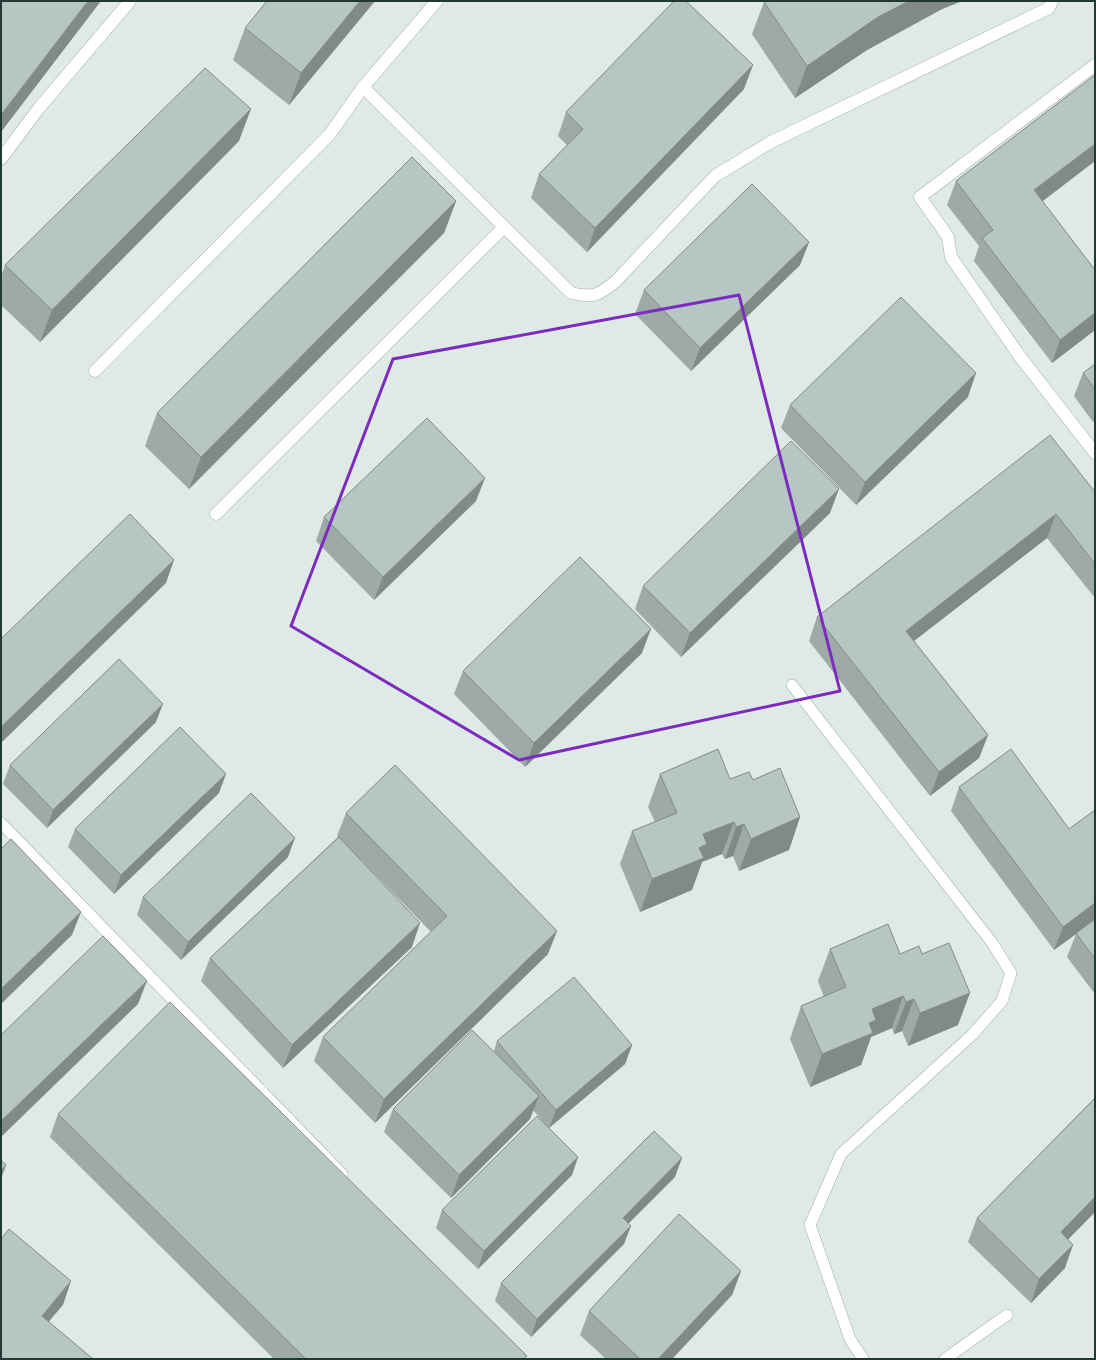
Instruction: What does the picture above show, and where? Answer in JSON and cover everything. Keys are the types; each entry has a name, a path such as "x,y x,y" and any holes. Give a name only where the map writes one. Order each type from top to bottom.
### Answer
{"street":[{"path":"1,159 39,108 130,1"},
{"path":"95,371 330,134 363,87 431,6 437,1"},
{"path":"363,87 571,293 587,297 602,292 616,281 715,176 771,142 1049,8 1052,1"},
{"path":"1095,65 920,197 948,237 951,257 1021,358 1095,453"},
{"path":"216,514 504,227"}],"lane":[{"path":"792,685 993,944 1011,974 1002,1000 972,1035 841,1154 810,1225 850,1339 863,1359"},
{"path":"1,823 351,1182"},
{"path":"945,1359 1007,1316"}],"highlighted area":[{"path":"739,295 840,691 519,760 291,626 393,359"}],"building":[{"path":"1,1 88,1 1,115"},
{"path":"267,1 360,1 301,73 245,28"},
{"path":"674,1 686,1 753,65 595,228 539,174 583,129 566,112"},
{"path":"909,1 878,17 807,66 764,2"},
{"path":"205,68 251,109 52,310 5,265"},
{"path":"1095,75 1095,144 1034,190 1095,270 1095,313 1060,340 982,238 993,230 956,181"},
{"path":"412,157 456,201 201,457 157,413"},
{"path":"752,184 809,242 700,348 644,290"},
{"path":"901,297 976,373 865,482 790,405"},
{"path":"1095,364 1095,389 1083,373"},
{"path":"427,418 485,478 383,577 324,517"},
{"path":"1050,435 1095,492 1095,564 1056,514 906,631 988,735 939,772 817,617"},
{"path":"791,441 839,489 690,633 643,586"},
{"path":"130,514 174,560 1,727 1,639"},
{"path":"580,557 651,629 534,743 463,671"},
{"path":"119,659 163,704 53,810 10,765"},
{"path":"180,727 226,774 121,875 75,829"},
{"path":"718,749 730,779 749,772 753,780 780,768 800,817 751,839 744,824 736,827 734,822 703,834 707,844 699,848 704,858 652,879 632,831 677,813 660,774"},
{"path":"1011,749 1069,829 1095,810 1095,903 1063,927 959,787"},
{"path":"395,765 557,931 384,1099 323,1037 447,916 346,813"},
{"path":"251,793 295,838 188,942 143,897"},
{"path":"339,837 420,923 292,1045 210,958"},
{"path":"11,839 81,912 1,989 1,849"},
{"path":"1095,919 1095,959 1076,933"},
{"path":"888,924 900,954 919,946 922,954 949,943 970,993 920,1013 914,999 906,1002 903,996 872,1009 876,1020 869,1023 873,1033 822,1054 801,1006 846,987 830,949"},
{"path":"103,936 147,981 1,1121 1,1035"},
{"path":"574,977 632,1045 556,1110 497,1041"},
{"path":"170,1002 527,1356 523,1359 306,1359 58,1114"},
{"path":"472,1030 539,1096 459,1175 393,1109"},
{"path":"1095,1098 1095,1197 1061,1232 1073,1245 1039,1279 977,1218"},
{"path":"537,1116 578,1157 484,1251 442,1210"},
{"path":"654,1131 682,1158 623,1218 631,1226 537,1319 501,1283"},
{"path":"1,1160 6,1165 1,1171"},
{"path":"679,1214 741,1271 658,1359 640,1359 589,1311"},
{"path":"9,1229 71,1281 42,1316 93,1359 1,1359 1,1239"}]}
